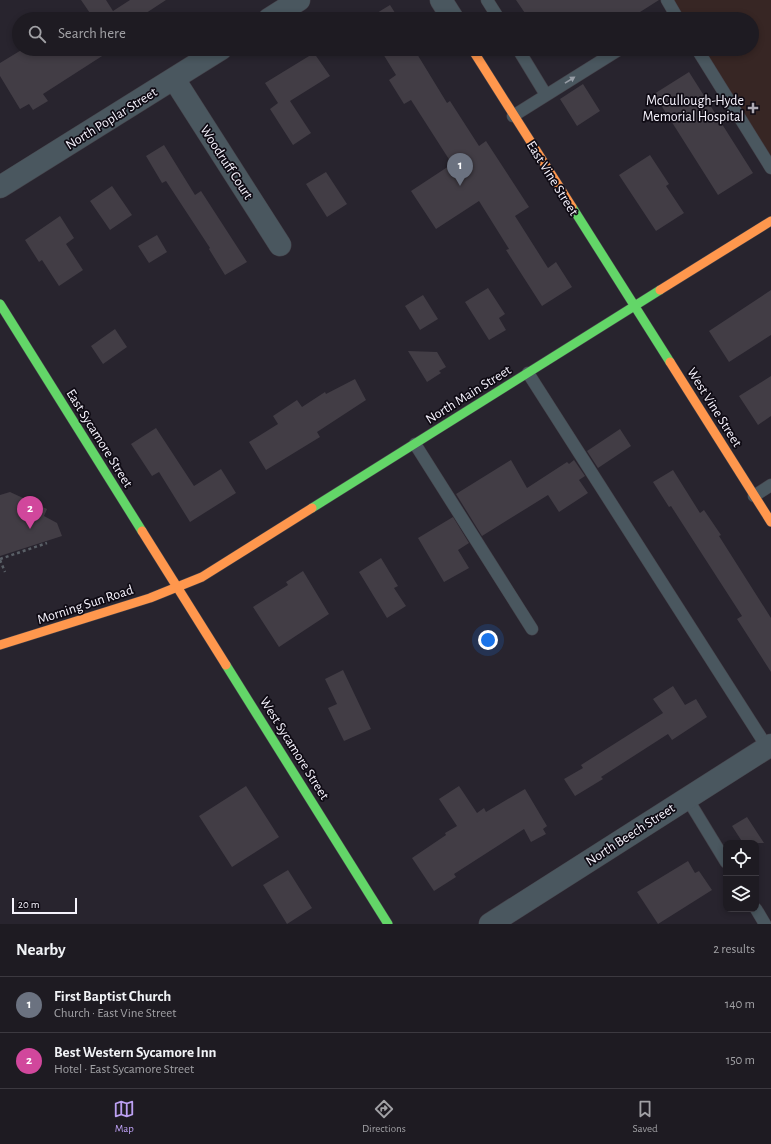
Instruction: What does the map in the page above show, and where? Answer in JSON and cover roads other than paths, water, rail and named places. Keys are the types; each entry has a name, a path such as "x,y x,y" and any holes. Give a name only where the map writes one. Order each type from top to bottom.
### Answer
{"street":[{"path":"280,12 299,0"},
{"path":"442,0 449,12"},
{"name":"North Poplar Street","path":"0,187 210,56"},
{"name":"East Vine Street","path":"476,56 634,306"},
{"name":"Woodruff Court","path":"174,79 280,245"},
{"name":"North Main Street","path":"177,587 202,577 771,221"},
{"name":"East Sycamore Street","path":"0,304 177,587"},
{"name":"West Vine Street","path":"634,306 771,522"},
{"name":"Morning Sun Road","path":"0,645 150,598 177,587"},
{"name":"West Sycamore Street","path":"177,587 388,924"},
{"name":"North Beech Street","path":"490,924 769,746"}],"lane":[{"path":"487,0 495,12"},
{"path":"667,0 672,12"},
{"path":"522,56 546,95"},
{"path":"513,116 609,56"},
{"path":"701,56 771,168"},
{"path":"528,373 769,746"},
{"path":"415,444 532,629"},
{"path":"754,496 771,486"},
{"path":"687,798 723,857"},
{"path":"758,912 765,924"}],"place":[{"name":"McCullough-Hyde Memorial Hospital","path":"753,108"},
{"name":"First Baptist Church","path":"460,186"},
{"name":"Best Western Sycamore Inn","path":"30,529"}]}
